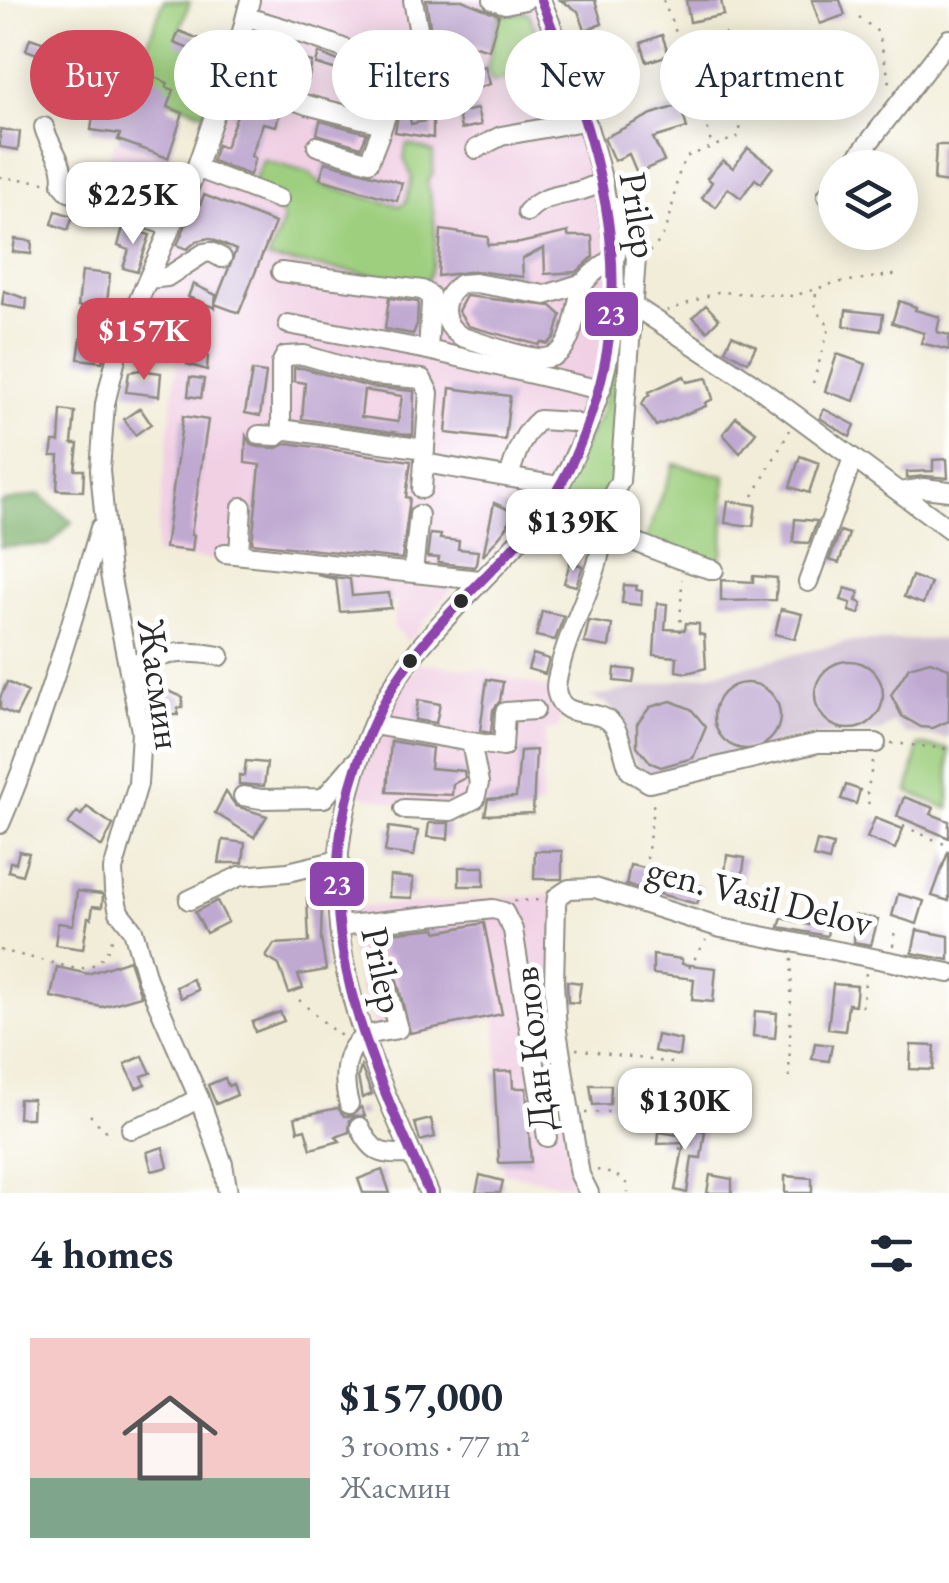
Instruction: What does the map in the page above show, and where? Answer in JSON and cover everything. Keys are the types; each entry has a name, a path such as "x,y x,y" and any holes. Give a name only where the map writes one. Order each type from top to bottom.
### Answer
{"street":[{"path":"413,0 418,30"},
{"path":"493,0 505,4 526,0"},
{"name":"Prilep","path":"541,0 553,30"},
{"path":"248,9 376,62 389,80 390,92 369,162 316,146"},
{"path":"863,150 949,39"},
{"path":"312,106 382,124"},
{"name":"Жасмин","path":"213,120 196,168 120,342 104,404 100,470 110,574 141,731 138,784 113,870 119,912 133,930 147,980 199,1098 223,1164 228,1193"},
{"path":"476,150 501,136 584,120"},
{"name":"Prilep","path":"429,1193 360,1042 339,926 339,860 361,755 406,664 543,511 587,427 601,390 612,351 616,256 603,180 584,120"},
{"path":"44,127 63,168 62,184 80,196 171,227"},
{"path":"196,168 279,200"},
{"path":"527,212 537,200 588,191 603,180"},
{"path":"608,202 620,214 636,257 624,463 603,521 585,599 566,643 557,696 576,713 606,718 614,727 630,771 649,782 818,743 876,743"},
{"path":"147,282 167,277 210,252 222,258"},
{"path":"584,283 573,329 563,351 554,357 539,358 462,337 445,320 446,299 461,284 545,295 584,283 616,256"},
{"path":"281,272 422,290 430,295 431,303 428,350"},
{"path":"634,306 798,416 949,528"},
{"path":"288,324 428,350 601,390"},
{"path":"259,434 276,436 281,430 280,364 285,356 304,355 372,375 422,379 429,393 422,490"},
{"path":"509,476 528,429 538,420 587,427"},
{"path":"281,430 558,486"},
{"path":"808,582 854,458"},
{"path":"900,492 924,488 949,491"},
{"path":"242,506 232,553 480,580"},
{"path":"543,511 603,521 683,562 714,570"},
{"path":"413,572 418,516"},
{"path":"0,824 52,688 103,518"},
{"path":"129,666 169,652 188,650 220,656"},
{"path":"373,724 503,748 505,712 535,710"},
{"path":"404,809 452,811 475,799 478,783 471,742"},
{"path":"243,796 324,798 361,755"},
{"path":"190,900 240,876 288,872 339,860"},
{"name":"gen. Vasil Delov","path":"557,897 569,889 596,888 712,925 949,973"},
{"name":"Дан Колов","path":"557,897 554,983 559,1047 579,1166 589,1193"},
{"path":"339,926 493,909 504,912 513,930 547,1137"},
{"path":"349,1104 343,1084 346,1067 360,1042 398,1029 382,970"},
{"path":"131,1128 164,1117 199,1098"},
{"path":"360,1127 375,1150 412,1154"}],"path":[{"path":"662,0 675,30"},
{"path":"860,17 878,32 888,83 902,99"},
{"path":"706,120 712,146"},
{"path":"636,257 651,251 664,237 672,218 674,186 686,157 740,136 740,120"},
{"path":"0,177 62,184"},
{"path":"651,317 718,292 792,296 835,282 899,274"},
{"path":"813,383 830,326 817,313 817,290"},
{"path":"753,496 798,416"},
{"path":"680,632 683,562"},
{"path":"873,810 866,798 876,743 949,749"},
{"path":"648,860 656,803 649,782"},
{"path":"903,826 949,846"},
{"path":"0,950 88,968 103,960 119,912"},
{"path":"690,968 702,952 712,925"},
{"path":"891,960 895,928"},
{"path":"789,1077 792,944"},
{"path":"862,1007 868,957"},
{"path":"299,1000 360,1042"},
{"path":"559,1047 679,1064"},
{"path":"569,1113 641,1112 659,1118 672,1132 680,1132 680,1154"},
{"path":"90,1115 104,1130 131,1128"},
{"path":"579,1166 616,1175 627,1184 628,1193"}],"shaded area":[{"path":"245,0 535,0 545,30 505,30 505,120 577,120 594,170 611,262 603,352 589,401 568,451 541,495 408,642 393,627 397,601 349,602 342,573 155,554 177,361 115,340 123,312 170,218 97,191 115,141 188,167 204,120 312,120 312,30 235,30"},
{"path":"946,639 949,738 906,734 894,722 881,732 810,736 651,775 642,771 627,750 616,714 606,703 590,697 730,670 846,642"},
{"path":"419,663 482,670 554,690 561,705 559,729 545,731 541,807 402,805 357,794 389,706"},
{"path":"560,894 557,1060 572,1186 503,1173 496,1018 381,1043 359,984 348,939 346,908"}],"green space":[{"path":"164,0 190,2 179,30 174,30 174,102 154,95 152,30"},
{"path":"528,12 536,30 505,30 505,79 493,82 487,68 499,15"},
{"path":"407,144 433,152 433,173 427,182 435,246 426,283 268,259 283,222 281,214 247,197 263,160 310,173 322,185 400,206 406,202 412,177 404,158"},
{"path":"616,221 636,257 610,504 550,512 601,413 616,352"},
{"path":"674,464 725,476 723,552 714,570 644,544"},
{"path":"39,494 72,522 49,545 0,547 0,503"},
{"path":"919,745 949,749 949,809 908,792"}],"building":[{"path":"426,0 462,0 499,15 489,50 485,49 485,30 431,30"},
{"path":"560,0 595,0 602,24 585,30 578,11"},
{"path":"686,0 721,0 724,15 690,22"},
{"path":"812,0 840,0 845,15 820,24"},
{"path":"660,36 660,58 647,62 641,43"},
{"path":"319,53 332,58 332,69 316,64"},
{"path":"154,77 174,90 168,107 174,109 174,120 181,120 168,158 118,140 120,134 91,130 92,120 154,120"},
{"path":"660,111 660,120 685,120 687,128 653,138 664,161 637,173 629,154 614,161 604,138"},
{"path":"235,120 278,120 276,126 263,123 251,156 255,158 250,175 212,161 217,145 225,148"},
{"path":"397,120 410,120 411,124 433,120 433,138 395,132"},
{"path":"459,120 480,120 481,125 461,129"},
{"path":"320,121 367,133 361,147 317,134"},
{"path":"0,129 20,132 18,150 0,147"},
{"path":"936,145 949,145 949,183 934,181"},
{"path":"748,148 773,167 761,183 755,179 741,198 728,188 716,207 702,198 712,182 707,178 723,160 733,168"},
{"path":"325,162 402,183 397,201 320,179"},
{"path":"204,195 275,223 239,313 188,297 193,284 216,295 215,303 236,250 209,238 187,249 177,245"},
{"path":"56,211 73,216 68,230 52,224"},
{"path":"123,227 150,235 137,272 123,268 129,250 118,246"},
{"path":"441,230 488,237 488,245 520,243 568,232 568,236 592,236 593,257 577,272 545,274 544,248 522,259 523,277 475,271 438,276"},
{"path":"15,239 32,241 31,254 13,252"},
{"path":"82,271 110,274 105,323 114,324 102,362 78,359 81,338 92,340 97,308 78,306"},
{"path":"4,291 27,299 26,309 2,305"},
{"path":"466,296 551,306 561,315 555,337 548,344 539,345 468,326 458,311"},
{"path":"389,298 418,302 413,334 385,329"},
{"path":"899,301 940,317 937,332 949,335 949,350 921,343 924,333 892,323"},
{"path":"706,305 719,319 707,331 693,317"},
{"path":"164,308 185,313 175,353 170,358 154,353"},
{"path":"846,310 883,314 881,331 844,326"},
{"path":"732,335 756,346 748,362 725,350"},
{"path":"188,353 208,356 207,370 187,364"},
{"path":"837,354 866,364 854,401 825,391"},
{"path":"294,368 303,368 369,387 414,391 413,435 302,419 305,383 294,381","holes":["364,390 402,396 398,422 361,417"]},
{"path":"252,371 266,373 260,416 245,413"},
{"path":"129,372 161,373 159,396 126,392"},
{"path":"684,376 687,382 707,378 713,399 706,406 656,426 642,404 649,392"},
{"path":"190,377 204,379 201,398 188,396"},
{"path":"450,388 510,396 505,440 446,433"},
{"path":"140,408 151,424 135,435 124,419"},
{"path":"824,409 855,425 850,437 820,418"},
{"path":"61,410 75,412 72,444 78,444 75,470 84,470 83,491 57,490 59,456 51,456 53,442 59,442"},
{"path":"183,416 208,420 192,551 165,548"},
{"path":"736,417 756,432 740,453 723,434"},
{"path":"246,436 251,445 258,447 277,448 288,443 411,461 402,559 252,543 260,465 245,463"},
{"path":"800,456 819,463 809,493 790,487"},
{"path":"947,459 948,478 907,478 907,472 933,471 933,460"},
{"path":"728,501 756,505 753,526 725,523"},
{"path":"494,503 512,511 507,527 483,556"},
{"path":"795,519 817,521 809,543 793,542"},
{"path":"840,531 849,534 839,563 829,560"},
{"path":"430,534 459,541 458,549 478,551 474,567 438,563 439,558 427,557"},
{"path":"570,562 583,566 576,586 564,583"},
{"path":"317,575 350,579 352,596 389,593 391,608 340,612 336,579"},
{"path":"753,576 777,578 776,600 721,601 721,580 753,582"},
{"path":"912,576 931,583 923,604 904,597"},
{"path":"624,585 637,586 636,590 642,591 641,605 622,603"},
{"path":"845,588 859,592 859,614 849,611 851,603 841,600"},
{"path":"657,603 667,604 665,629 685,630 686,623 699,624 699,634 704,635 706,668 687,673 676,671 677,657 654,655"},
{"path":"781,609 802,614 795,639 775,634"},
{"path":"542,611 564,616 555,640 536,636"},
{"path":"589,621 612,625 609,647 584,643"},
{"path":"533,654 549,659 545,674 528,669"},
{"path":"849,661 873,671 883,695 873,719 849,729 825,719 815,695 825,671"},
{"path":"930,661 949,668 949,721 933,728 921,727 902,716 891,695 909,667"},
{"path":"615,668 635,670 633,683 614,681"},
{"path":"487,679 503,682 500,701 493,710 491,733 480,731"},
{"path":"7,682 28,692 16,716 0,709"},
{"path":"747,683 760,685 770,693 778,703 778,729 770,739 760,747 747,749 734,747 724,739 716,729 714,716 716,703 724,693 734,685"},
{"path":"168,691 183,697 178,715 159,715 156,709"},
{"path":"418,700 440,704 436,723 415,720"},
{"path":"671,701 691,709 706,727 693,758 661,767 651,763 637,746 637,724 650,707"},
{"path":"391,741 432,748 430,768 464,771 465,778 453,784 452,795 387,792"},
{"path":"536,750 533,813 485,815 488,799 516,797 520,751"},
{"path":"246,761 267,763 264,786 239,784"},
{"path":"846,785 860,790 856,804 841,799"},
{"path":"226,792 236,806 267,816 254,837 215,813"},
{"path":"904,797 934,808 931,814 949,821 949,838 897,816"},
{"path":"87,807 113,825 102,847 68,824"},
{"path":"875,818 903,829 895,849 867,838"},
{"path":"429,823 449,823 448,839 427,837"},
{"path":"389,827 418,831 414,856 385,852"},
{"path":"223,840 245,843 243,863 219,863"},
{"path":"817,841 833,845 829,861 813,857"},
{"path":"19,851 29,853 22,875 8,871 10,862 16,863"},
{"path":"535,851 562,851 562,879 534,879"},
{"path":"949,852 949,901 932,896"},
{"path":"727,855 745,858 741,885 724,882"},
{"path":"630,865 645,868 644,874 688,888 690,882 703,887 697,904 626,885"},
{"path":"459,867 484,867 484,886 459,886"},
{"path":"390,876 413,878 412,898 389,897"},
{"path":"77,891 102,894 102,907 93,906 91,918 88,917 83,949 55,945 58,923 73,925"},
{"path":"898,894 924,901 917,924 892,916"},
{"path":"307,899 322,899 321,939 326,970 298,975 303,988 289,993 279,965 266,957 274,944 309,942"},
{"path":"217,901 228,922 206,933 195,912"},
{"path":"855,915 878,919 871,945 854,942"},
{"path":"811,916 830,919 827,936 779,927 782,918 809,925"},
{"path":"484,923 502,1014 410,1033 390,955 382,957 379,934 436,928 437,932"},
{"path":"917,930 949,936 949,960 912,953"},
{"path":"653,955 716,968 713,1002 692,1000 694,979 653,974"},
{"path":"129,960 141,996 102,1007 51,997 57,967 88,974"},
{"path":"192,979 198,990 181,998 176,987"},
{"path":"567,981 581,983 578,1003 568,1002"},
{"path":"833,984 857,986 855,1005 848,1004 845,1031 828,1029"},
{"path":"755,1011 777,1013 775,1038 753,1036"},
{"path":"280,1012 284,1021 255,1032 252,1022"},
{"path":"657,1035 681,1040 679,1056 654,1051"},
{"path":"815,1043 832,1045 829,1061 812,1059"},
{"path":"911,1045 935,1046 933,1070 910,1069"},
{"path":"143,1056 151,1073 142,1076 145,1084 136,1088 125,1064"},
{"path":"361,1067 372,1094 362,1098 358,1077"},
{"path":"512,1071 513,1088 526,1088 531,1162 499,1163 494,1072"},
{"path":"642,1075 674,1080 673,1105 640,1100"},
{"path":"225,1078 228,1086 233,1084 237,1095 216,1104 208,1085"},
{"path":"590,1085 611,1085 610,1104 593,1105"},
{"path":"19,1099 33,1099 32,1118 18,1118"},
{"path":"361,1107 365,1116 350,1120 349,1132 336,1137 340,1141 311,1149 305,1129 298,1131 295,1117 338,1108 344,1116 351,1116"},
{"path":"431,1119 435,1137 420,1141 415,1123"},
{"path":"686,1127 705,1131 701,1158 692,1157 687,1193 675,1190 684,1143 658,1144 659,1132 685,1136"},
{"path":"163,1147 168,1167 152,1171 147,1152"},
{"path":"382,1170 390,1193 363,1193 358,1179"},
{"path":"480,1175 503,1181 500,1193 476,1193"},
{"path":"710,1175 732,1179 732,1193 707,1193"},
{"path":"785,1176 812,1178 812,1193 785,1193"}],"transit line":[{"name":"23","path":"429,1193 366,1043 355,1004 339,925 339,850 362,751 392,689 431,634 517,543 551,500 581,442 605,362 612,309 606,205 579,103 541,0"}]}
